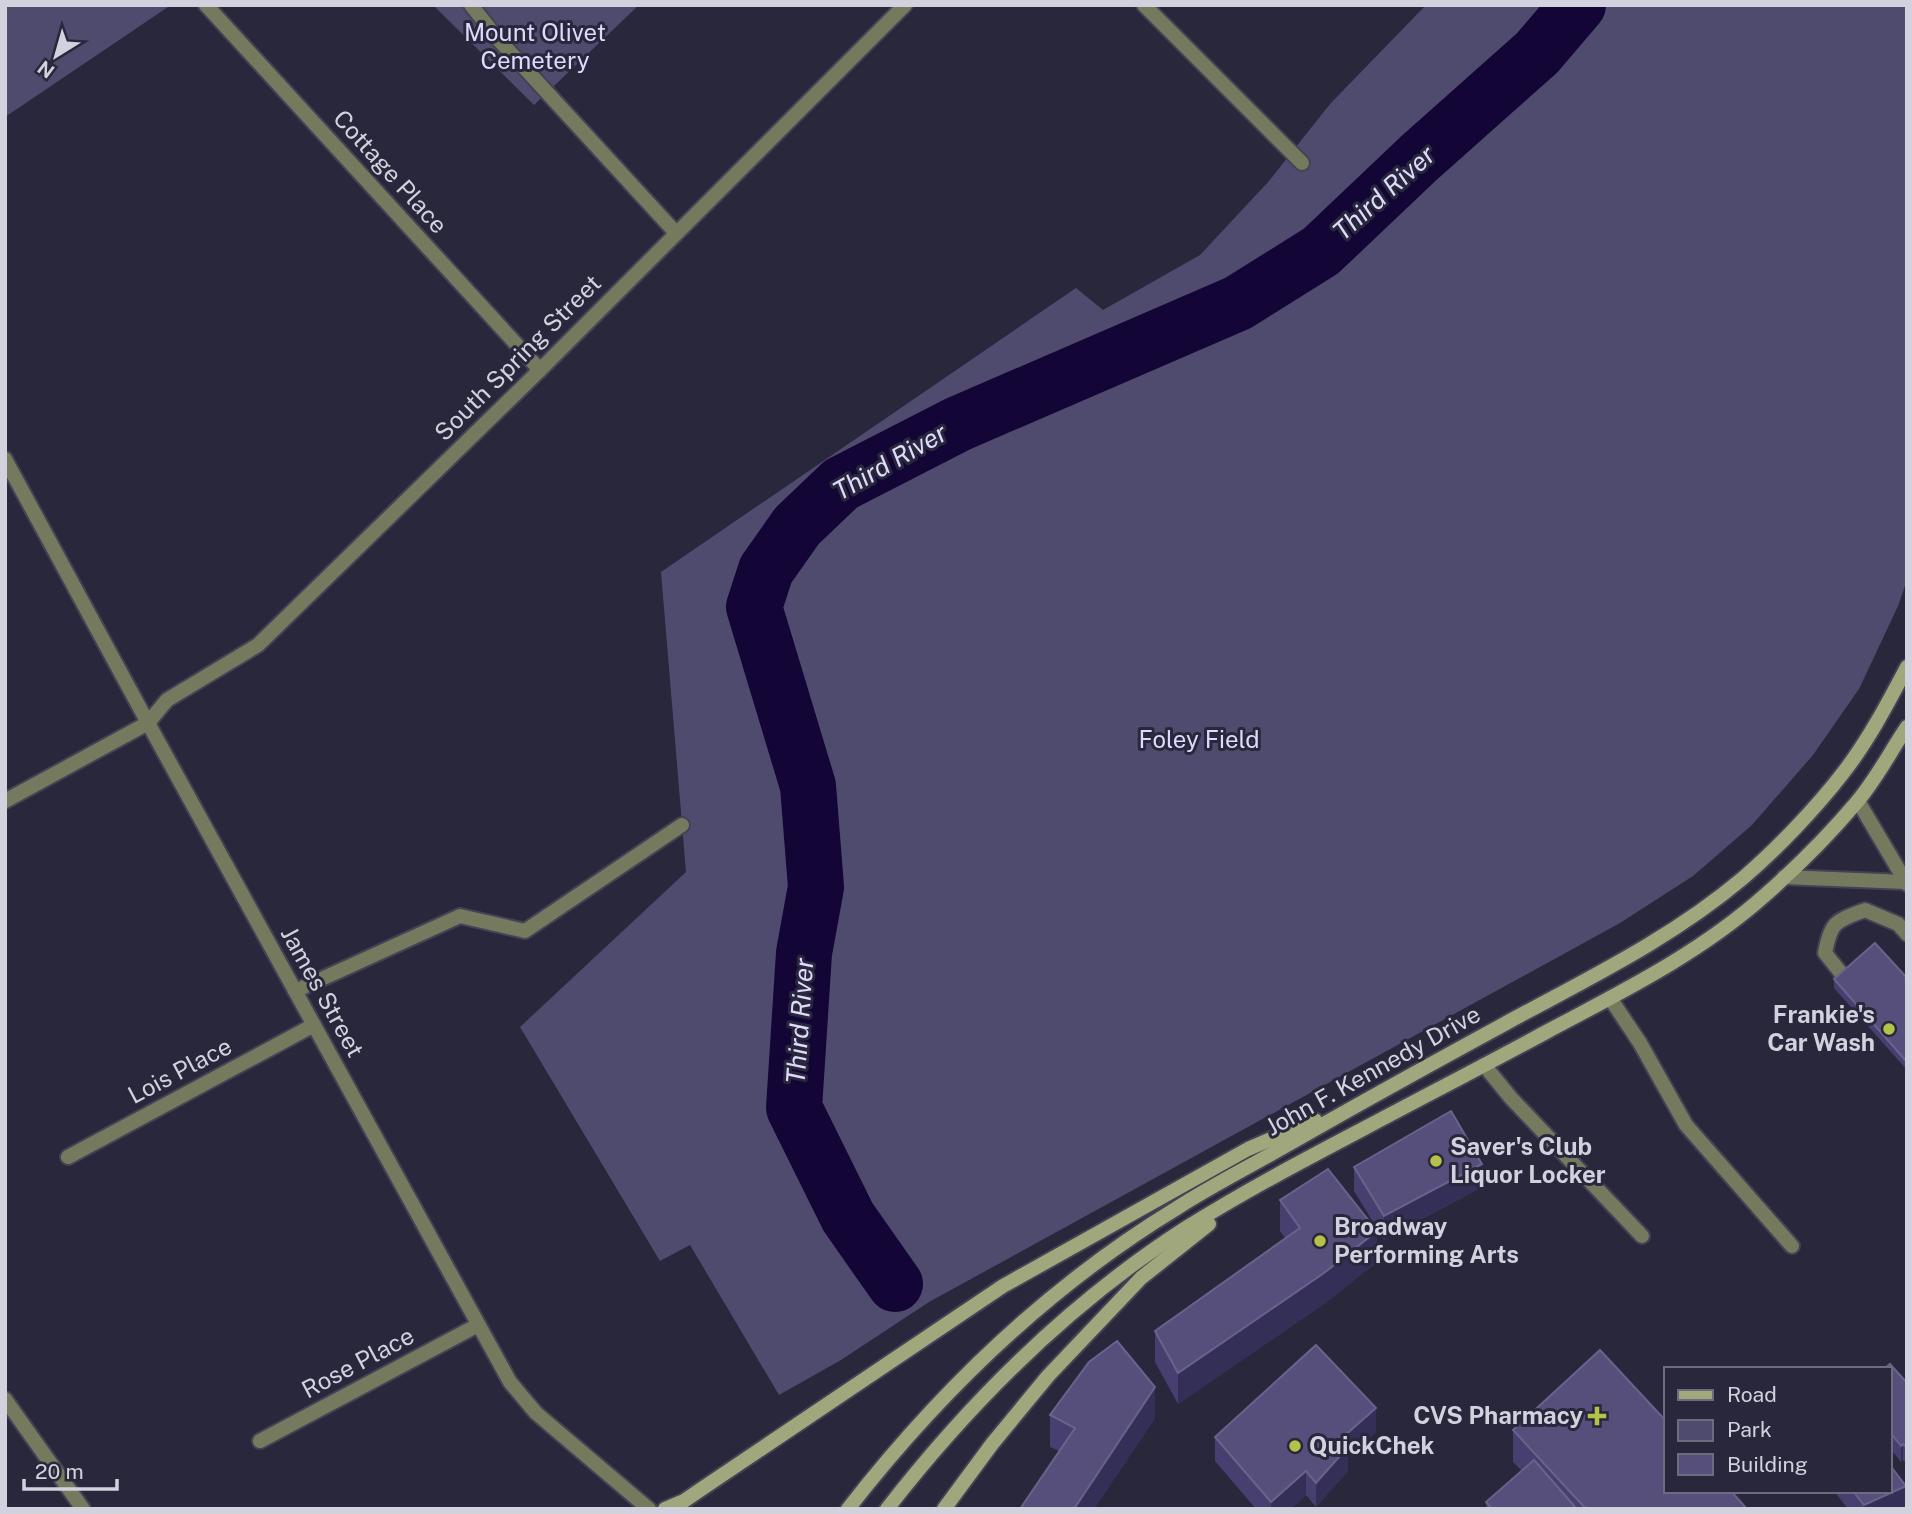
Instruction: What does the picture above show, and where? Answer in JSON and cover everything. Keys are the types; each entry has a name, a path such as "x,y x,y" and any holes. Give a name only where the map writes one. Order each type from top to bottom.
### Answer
{"main road":[{"name":"John F. Kennedy Drive","path":"848,1509 888,1457 954,1387 1023,1320 1084,1272 1176,1208 1384,1090 1631,956 1699,913 1745,876 1800,822 1844,773 1883,713 1907,667"},
{"name":"John F. Kennedy Drive","path":"887,1509 974,1406 1042,1340 1108,1283 1187,1228 1291,1167 1645,980 1715,936 1764,897 1858,801 1907,727"},
{"path":"665,1509 684,1501 1003,1286 1248,1149 1384,1090"},
{"path":"944,1509 992,1444 1048,1376 1141,1278 1208,1224 1291,1167"}],"street":[{"name":"Cottage Place","path":"206,5 540,370"},
{"path":"471,5 498,39 676,233"},
{"name":"South Spring Street","path":"148,723 167,699 258,645 540,370 905,5"},
{"path":"1144,5 1303,163"},
{"name":"James Street","path":"5,458 510,1382 536,1413 649,1509"},
{"path":"5,801 148,723"},
{"path":"1858,801 1906,883"},
{"path":"295,991 460,916 525,931 682,825"},
{"path":"1784,877 1906,883"},
{"path":"1845,978 1825,953 1828,933 1839,919 1865,910 1898,924 1907,934"},
{"path":"1610,998 1640,1043 1686,1125 1792,1246"},
{"name":"Lois Place","path":"68,1157 314,1025"},
{"path":"1484,1065 1511,1098 1643,1236"},
{"name":"Rose Place","path":"260,1441 478,1325"},
{"path":"5,1399 83,1509"}],"green space":[{"path":"5,5 171,5 5,117"},
{"name":"Mount Olivet Cemetery","path":"433,5 639,5 534,105"},
{"name":"Foley Field","path":"1426,5 1907,5 1907,580 1898,606 1859,689 1813,755 1752,825 1693,876 1620,923 929,1302 841,1360 779,1395 690,1245 660,1261 520,1027 686,872 661,572 1076,288 1103,310 1200,255 1269,181 1330,104"}],"building":[{"name":"Frankie's Car Wash","path":"1875,943 1907,978 1907,1062 1834,979"},
{"path":"1451,1111 1482,1164 1384,1216 1354,1167"},
{"path":"1328,1169 1377,1231 1324,1273 1178,1373 1155,1331 1300,1228 1280,1200"},
{"path":"1117,1341 1155,1387 1074,1509 1020,1509 1075,1428 1050,1415 1089,1362"},
{"name":"QuickChek","path":"1316,1345 1376,1408 1342,1438 1348,1447 1316,1483 1306,1471 1271,1502 1215,1437"},
{"name":"CVS Pharmacy","path":"1600,1350 1664,1419 1664,1493 1733,1493 1747,1509 1586,1509 1513,1430"},
{"path":"1890,1364 1907,1383 1907,1448 1903,1444 1901,1446 1891,1434 1891,1367 1886,1367"},
{"path":"1534,1460 1577,1509 1492,1509 1486,1502"},
{"path":"1891,1467 1906,1486 1891,1493"},
{"path":"1855,1493 1891,1493 1864,1505"}],"waterway":[{"name":"Third River","path":"895,1284 848,1217 794,1108 804,953 816,887 808,786 754,607 766,570 797,526 841,484 958,424 1238,303 1321,251 1419,158 1537,53 1578,5"}],"place":[{"name":"Frankie's Car Wash","path":"1889,1029"},
{"name":"Saver's Club Liquor Locker","path":"1436,1161"},
{"name":"Broadway Performing Arts","path":"1320,1241"},
{"name":"CVS Pharmacy","path":"1597,1416"},
{"name":"QuickChek","path":"1295,1446"}]}
